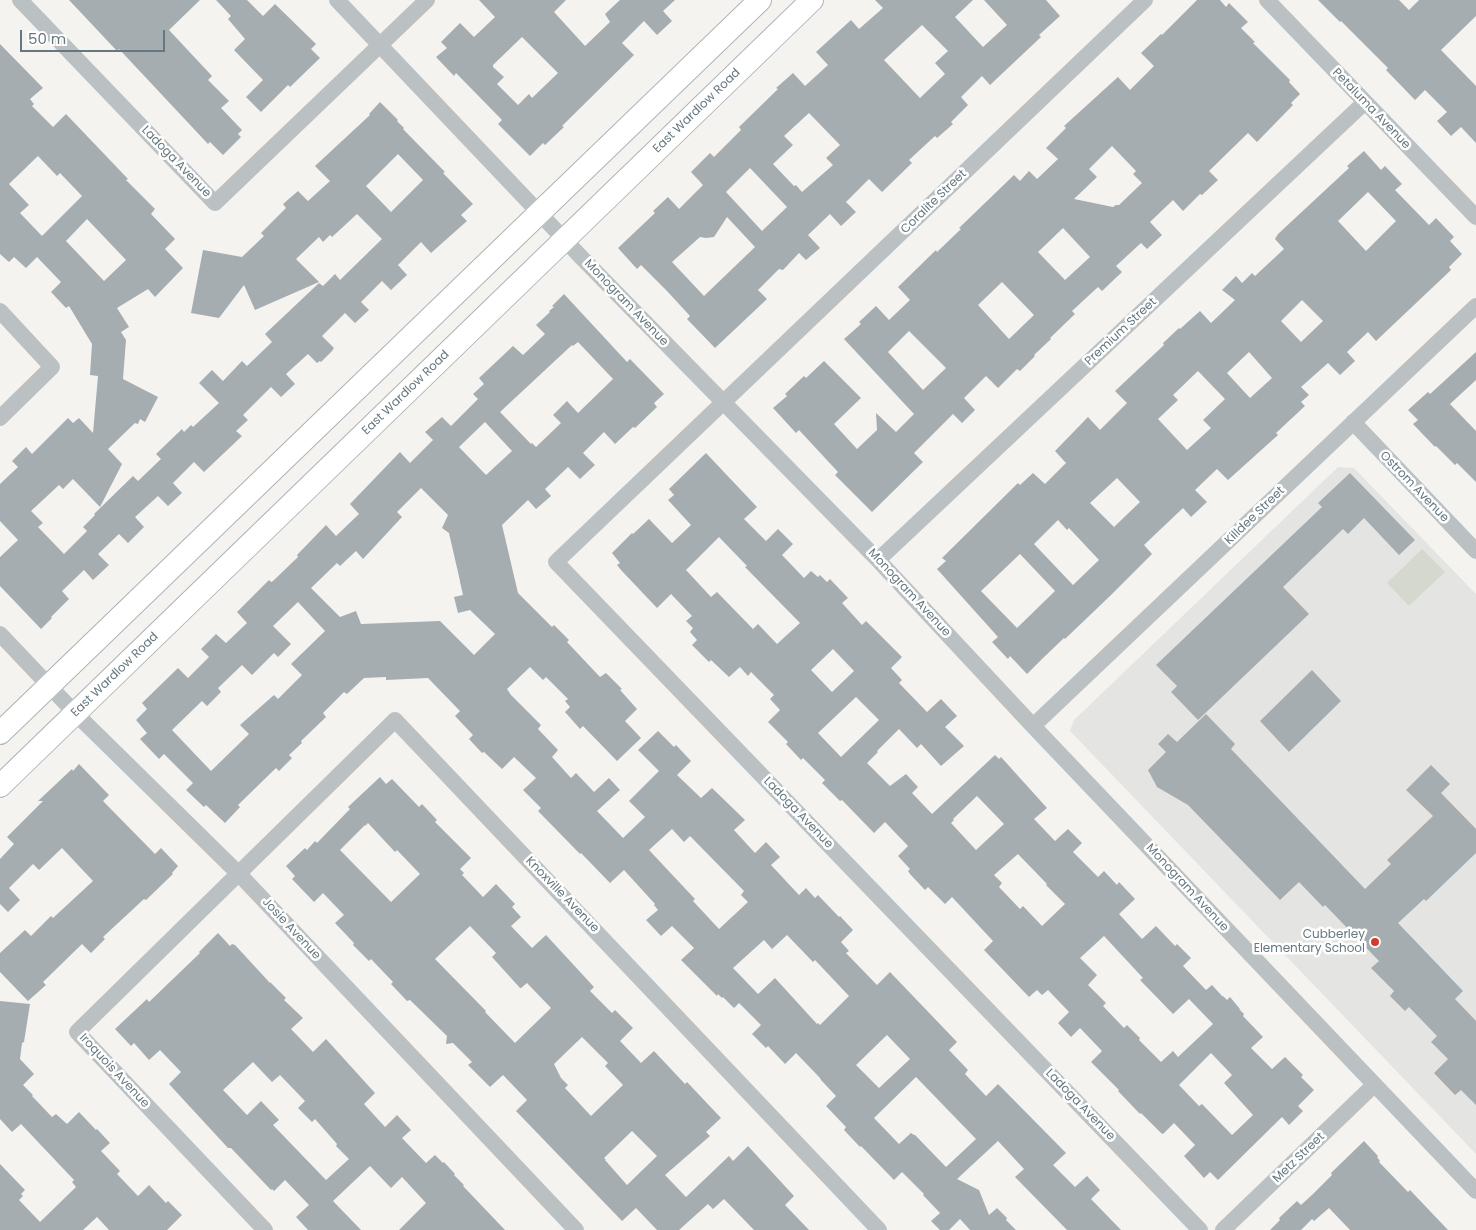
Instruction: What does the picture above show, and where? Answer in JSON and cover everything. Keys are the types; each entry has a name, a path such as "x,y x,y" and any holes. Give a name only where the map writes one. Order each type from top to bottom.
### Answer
{"main road":[{"path":"0,733 760,0"},
{"name":"East Wardlow Road","path":"0,786 812,0"}],"street":[{"name":"Ladoga Avenue","path":"20,0 215,202 381,45"},
{"name":"Monogram Avenue","path":"337,0 564,240 878,560 1374,1086 1476,1191"},
{"path":"381,45 427,0"},
{"name":"Coralite Street","path":"723,403 1145,0"},
{"name":"Petaluma Avenue","path":"1267,0 1476,218"},
{"name":"Premium Street","path":"878,560 1364,103"},
{"name":"Killdee Street","path":"1034,726 1476,306"},
{"path":"0,311 52,367 0,418"},
{"name":"Ladoga Avenue","path":"723,403 556,562 1200,1230"},
{"name":"Ostrom Avenue","path":"1353,422 1476,551"},
{"name":"Josie Avenue","path":"0,634 75,713 239,874 576,1230"},
{"name":"Knoxville Avenue","path":"239,874 395,720 879,1230"},
{"name":"Iroquois Avenue","path":"239,874 77,1032 265,1230"},
{"name":"Metz Street","path":"1224,1230 1374,1086"}],"shaded area":[{"name":"Cubberley Elementary School","path":"1338,467 1354,468 1476,594 1476,1154 1070,731 1074,720"},
{"path":"1422,549 1445,572 1409,606 1387,583"}],"building":[{"path":"69,0 200,0 169,30 212,76 208,80 229,101 221,108 242,130 238,134 241,137 223,155 210,142 208,144 119,49 117,51"},
{"path":"216,0 247,0 263,16 275,4 316,44 311,49 320,58 290,87 288,85 261,112 246,97 263,80 234,50 245,39 228,19 231,16"},
{"path":"479,0 566,0 554,12 585,46 610,22 605,14 620,0 675,0 663,11 672,21 657,35 644,21 622,43 634,55 562,126 564,127 530,156 498,124 502,120 456,73 454,76 436,57 447,48 441,42 460,23 474,37 495,17","holes":["522,37 558,73 532,98 529,94 518,105 497,84 504,77 493,65"]},
{"path":"875,0 973,0 955,17 983,47 1007,25 984,0 1046,0 1060,16 1039,35 1041,37 990,85 982,76 961,97 968,105 951,122 953,124 937,138 935,136 909,160 912,163 882,192 869,179 846,202 856,212 841,226 830,214 808,235 820,248 806,260 799,253 783,270 779,269 758,290 767,299 715,348 687,319 690,316 667,291 641,265 637,269 618,248 655,213 653,211 668,197 679,209 703,185 691,172 710,153 714,157 741,130 739,127 793,73 805,86 828,65 816,52 851,20 859,29 883,8","holes":["922,25 948,51 935,63 945,74 920,98 884,60","809,113 840,145 826,158 833,165 802,192 773,164 793,145 784,136","750,168 787,207 762,231 726,192","727,217 755,247 704,296 672,262 700,237 714,237"]},
{"path":"1197,0 1220,0 1226,7 1229,3 1248,22 1241,28 1255,42 1253,43 1290,80 1289,82 1300,94 1291,103 1293,105 1257,142 1248,133 1209,171 1218,180 1202,195 1200,194 1183,211 1173,200 1150,222 1162,235 1147,249 1141,243 1116,266 1122,272 1102,291 1098,287 1072,311 1075,314 1020,371 1017,369 998,388 986,376 964,398 975,410 962,423 953,414 914,453 923,462 872,512 835,475 838,472 799,430 796,433 773,408 787,396 785,394 804,376 806,378 824,361 861,398 834,424 857,449 877,430 876,413 896,432 914,414 844,339 861,324 859,322 876,306 889,320 910,300 898,287 961,229 959,228 1014,175 1020,181 1029,171 1037,179 1058,159 1046,148 1066,128 1064,126 1118,77 1130,90 1154,66 1141,53","holes":["1112,146 1136,171 1133,174 1142,183 1119,205 1113,207 1074,199 1097,177 1089,169","1063,228 1090,257 1065,280 1038,252","1002,282 1034,315 1009,339 978,305","909,331 946,368 923,390 888,352"]},
{"path":"1318,0 1399,0 1409,10 1419,0 1476,0 1476,16 1441,50 1476,86 1476,143 1461,127 1451,136 1437,121 1447,112 1425,90 1415,100 1386,70 1388,68"},
{"path":"0,44 43,88 30,99 34,104 32,106 53,127 66,114 155,209 151,214 175,239 165,249 183,268 155,297 148,289 117,308 129,327 121,332 126,340 123,379 158,397 145,422 140,419 138,424 135,423 108,449 122,464 100,507 73,479 63,489 59,485 31,511 43,523 38,527 64,554 87,531 83,527 94,514 133,476 138,481 161,459 156,454 182,429 184,432 191,425 193,427 219,403 199,383 212,370 223,381 242,361 247,366 272,342 265,334 319,283 323,286 335,274 340,280 382,239 357,214 332,237 330,235 323,242 319,237 296,259 319,282 255,310 244,285 219,318 191,313 203,250 242,257 264,236 261,233 286,208 283,204 298,191 308,201 330,181 315,166 370,115 380,102 473,204 461,215 467,221 431,253 421,242 398,265 407,275 391,290 382,281 361,302 369,310 355,323 345,313 322,336 334,348 332,351 321,362 317,363 308,354 286,374 295,384 281,397 271,387 243,415 248,420 236,431 242,436 204,472 194,462 173,483 182,493 168,506 158,496 135,517 144,527 128,543 119,534 98,554 109,565 93,580 84,570 62,591 69,599 41,629 0,586 0,557 18,540 0,521 0,484 18,467 12,461 26,447 32,454 68,418 73,423 79,418 93,433 98,376 90,375 92,344 69,306 66,308 51,292 61,282 37,257 26,268 14,257 9,262 0,254","holes":["398,154 423,180 391,212 366,186","38,156 57,176 60,173 82,196 42,236 20,213 29,205 9,184","87,219 126,260 104,281 66,241"]},
{"path":"1364,151 1381,170 1385,166 1402,184 1395,190 1429,225 1436,218 1454,237 1450,241 1462,254 1449,267 1451,270 1376,341 1368,332 1347,352 1355,361 1340,375 1328,363 1301,387 1309,395 1301,402 1305,406 1276,433 1278,435 1228,480 1217,469 1195,490 1207,502 1191,517 1183,508 1144,545 1152,554 1027,674 1010,656 1008,659 992,642 998,637 937,569 946,561 942,558 1018,483 1020,485 1033,473 1045,484 1066,463 1055,451 1088,417 1100,430 1127,403 1115,391 1164,345 1163,343 1179,328 1200,311 1211,323 1235,300 1222,290 1236,276 1242,283 1252,273 1255,276 1284,249 1275,239 1278,234 1349,168 1347,166","holes":["1368,192 1396,221 1366,251 1338,221","1302,300 1323,321 1301,342 1281,321","1249,352 1272,378 1250,398 1227,373","1198,371 1225,399 1203,420 1211,428 1187,450 1158,419 1178,400 1173,395","1117,478 1140,502 1114,527 1090,503","1058,520 1067,530 1069,528 1099,560 1073,585 1034,544","1020,554 1055,591 1017,628 981,591"]},
{"path":"564,294 627,362 630,359 664,394 654,403 657,407 615,444 604,432 583,453 595,465 580,479 568,467 545,489 551,496 536,509 528,500 502,525 518,593 552,627 554,625 569,640 567,642 600,677 606,673 622,689 620,690 637,709 625,721 641,738 617,761 583,726 580,729 565,712 570,707 565,701 568,699 546,677 543,680 530,667 507,689 541,725 538,729 558,750 552,757 571,778 576,773 594,792 609,778 620,790 597,811 623,838 645,817 629,801 659,771 638,750 658,731 674,747 676,745 691,761 677,775 701,798 712,788 745,820 734,830 755,853 766,842 780,857 771,865 799,895 806,888 815,898 818,895 840,916 853,930 841,942 849,951 846,953 877,985 890,972 957,1042 949,1050 968,1070 965,1074 986,1096 998,1084 1066,1153 1053,1165 1075,1187 1087,1176 1100,1190 1091,1199 1121,1230 1067,1230 1015,1177 1024,1169 998,1141 957,1179 979,1190 989,1215 997,1208 1016,1230 970,1230 960,1219 949,1230 940,1230 931,1221 940,1213 924,1194 902,1172 894,1180 844,1130 846,1127 826,1106 836,1096 820,1078 796,1053 785,1064 768,1046 766,1048 752,1034 761,1025 739,1003 734,1008 723,997 718,994 717,996 681,960 694,948 672,926 661,936 646,920 658,910 655,904 624,870 610,883 580,854 538,811 541,808 523,790 536,778 514,757 502,769 484,752 482,753 469,739 473,735 455,716 460,711 428,678 386,680 386,677 364,678 347,694 344,692 323,713 326,717 289,755 292,758 279,771 276,768 238,805 240,807 225,823 186,790 193,783 164,754 159,759 140,739 147,733 136,720 147,709 142,703 178,668 188,678 209,657 201,649 216,634 226,643 247,623 237,612 269,580 273,581 298,557 297,555 326,525 336,536 359,514 350,504 400,452 410,463 433,440 425,432 442,417 451,426 478,399 473,394 484,384 479,378 513,346 523,355 545,334 536,325 550,312 554,307 552,306","holes":["578,342 613,379 578,413 567,401 553,415 561,423 536,447 500,412 572,345","485,422 512,451 486,475 459,447","421,488 448,515 442,528 449,533 463,595 454,597 458,613 470,610 495,634 474,655 440,621 361,624 356,611 340,617 311,588 337,563 340,566 356,551 363,559 402,517 397,512","298,602 325,631 291,664 302,675 278,699 274,695 240,725 249,734 211,771 172,730 202,701 207,706 221,692 218,688 242,665 252,675 274,653 278,657 291,644 273,626","672,829 684,842 690,836 744,891 741,895 748,902 719,929 693,901 695,899 649,850","787,935 813,962 815,960 849,996 820,1025 775,978 758,994 733,968 764,940 772,949","887,1035 910,1059 879,1088 856,1065","916,1077 976,1139 946,1167 911,1133 899,1144 874,1118"]},
{"path":"1476,352 1476,380 1450,404 1476,431 1476,482 1457,463 1455,465 1435,447 1413,424 1418,420 1408,410 1428,392 1430,394"},
{"path":"706,453 757,507 744,519 766,541 778,529 793,544 782,555 804,578 811,571 818,577 820,575 827,582 830,579 848,598 842,603 862,625 866,621 902,657 891,668 902,680 899,683 927,712 941,699 957,716 945,727 964,746 941,766 921,744 917,748 899,729 867,763 890,786 906,774 918,787 912,793 932,814 995,755 999,759 1001,757 1047,808 1034,819 1055,841 1068,829 1082,843 1073,852 1098,877 1104,871 1117,885 1119,882 1135,899 1119,914 1142,939 1156,926 1175,946 1177,944 1191,958 1183,966 1206,990 1212,985 1227,1000 1230,997 1244,1014 1243,1016 1263,1037 1251,1048 1272,1069 1285,1057 1303,1075 1301,1077 1314,1090 1298,1106 1303,1111 1289,1125 1282,1117 1218,1180 1210,1172 1204,1178 1184,1156 1195,1145 1174,1123 1163,1134 1140,1114 1091,1062 1102,1051 1080,1028 1071,1037 1058,1023 1069,1012 1048,990 1042,995 1037,990 1029,997 984,950 993,941 952,897 945,904 928,887 925,890 910,874 908,871 910,869 898,856 908,846 885,822 874,833 842,800 840,801 822,783 825,780 803,758 801,760 786,744 788,742 768,722 780,710 770,699 774,695 751,672 748,676 740,667 729,677 711,660 709,662 692,645 697,640 690,632 693,628 686,621 692,616 671,594 657,608 617,565 620,563 612,553 649,519 672,543 691,525 668,500 674,495 669,489","holes":["719,537 747,566 745,567 800,623 777,644 758,624 753,629 717,592 711,597 686,570","833,649 854,671 832,692 811,670","856,697 879,720 841,757 818,733","977,796 1004,824 976,850 951,823","1018,854 1065,904 1042,926 1023,906 1020,909 999,887 1002,883 994,875","1104,936 1143,978 1140,980 1173,1014 1189,999 1213,1024 1178,1057 1173,1051 1161,1062 1127,1025 1124,1028 1103,1006 1106,1003 1088,985 1097,975 1080,958","1211,1053 1232,1075 1224,1083 1253,1115 1232,1135 1202,1104 1199,1106 1179,1085"]},
{"path":"1350,473 1415,540 1399,555 1364,518 1348,534 1343,529 1283,587 1309,614 1198,720 1171,692 1177,686 1156,665 1322,507 1318,503"},
{"path":"1312,670 1341,701 1289,752 1260,721"},
{"path":"1206,714 1235,744 1231,749 1365,889 1391,864 1387,860 1433,816 1406,790 1431,765 1450,784 1441,793 1476,829 1476,853 1426,901 1424,899 1398,923 1463,991 1455,999 1476,1021 1476,1105 1461,1090 1455,1095 1434,1073 1448,1059 1431,1042 1437,1036 1409,1007 1405,1011 1390,996 1394,991 1371,968 1379,961 1325,905 1323,907 1299,882 1280,900 1188,805 1157,787 1148,770 1166,752 1158,744 1168,734 1177,742"},
{"path":"79,764 109,795 103,801 155,854 161,848 178,866 173,874 146,900 144,899 103,937 105,939 91,953 82,944 43,982 46,985 28,1001 0,972 0,953 25,930 31,936 51,916 53,918 93,881 62,848 39,870 33,864 9,888 20,900 8,912 0,904 0,859 14,844 7,837 43,801 38,801"},
{"path":"380,777 386,784 392,779 419,807 422,804 437,820 435,822 471,858 460,869 464,873 462,875 483,897 496,884 515,904 512,907 521,917 511,926 532,948 546,935 594,987 590,991 612,1013 615,1010 633,1028 620,1041 641,1063 654,1051 721,1118 706,1132 710,1136 665,1175 686,1197 729,1156 733,1161 748,1146 794,1196 785,1205 809,1230 754,1230 724,1199 713,1209 708,1204 679,1230 657,1230 636,1208 622,1221 516,1111 527,1100 503,1075 490,1087 468,1065 472,1062 453,1043 446,1044 447,1036 410,1000 407,1001 391,984 393,982 371,959 369,961 353,945 354,943 335,923 344,915 323,893 314,902 292,879 295,876 286,866 305,848 307,850 315,841 317,843 350,809 348,807","holes":["368,823 395,852 397,850 420,874 391,902 340,850","470,926 496,953 492,957 520,988 527,983 551,1008 515,1043 435,959","582,1037 608,1063 605,1066 623,1085 591,1116 565,1088 568,1085 561,1078 554,1064","632,1131 657,1156 627,1185 604,1158"]},
{"path":"218,933 230,946 232,944 235,945 286,998 284,1000 303,1018 291,1029 313,1052 326,1039 375,1093 364,1104 385,1127 397,1115 411,1130 402,1138 426,1163 435,1155 444,1162 463,1186 505,1230 399,1230 426,1203 402,1177 391,1188 370,1166 333,1201 361,1230 308,1230 296,1217 309,1205 285,1180 274,1191 271,1190 231,1148 228,1148 169,1084 181,1072 160,1050 149,1060 134,1043 131,1046 115,1029 147,999 149,1002","holes":["253,1062 272,1082 280,1075 305,1101 298,1108 312,1122 315,1119 349,1159 326,1180 273,1125 279,1120 261,1101 247,1115 223,1090"]},
{"path":"0,1001 30,1004 20,1059 34,1074 23,1085 52,1117 56,1114 67,1124 79,1112 97,1129 110,1143 101,1151 120,1171 117,1174 138,1196 149,1185 166,1203 168,1201 182,1215 167,1230 109,1230 97,1217 83,1230 0,1230 0,1164 25,1190 19,1200 40,1222 76,1187 72,1182 74,1180 21,1124 12,1132 0,1119"},
{"path":"1364,1141 1378,1156 1379,1162 1408,1192 1410,1190 1448,1230 1350,1230 1329,1208 1314,1221 1312,1219 1301,1230 1270,1230 1280,1220 1279,1218 1297,1201 1301,1205 1313,1194 1332,1175 1331,1173"}],"place":[{"name":"Cubberley Elementary School","path":"1375,942"}]}
